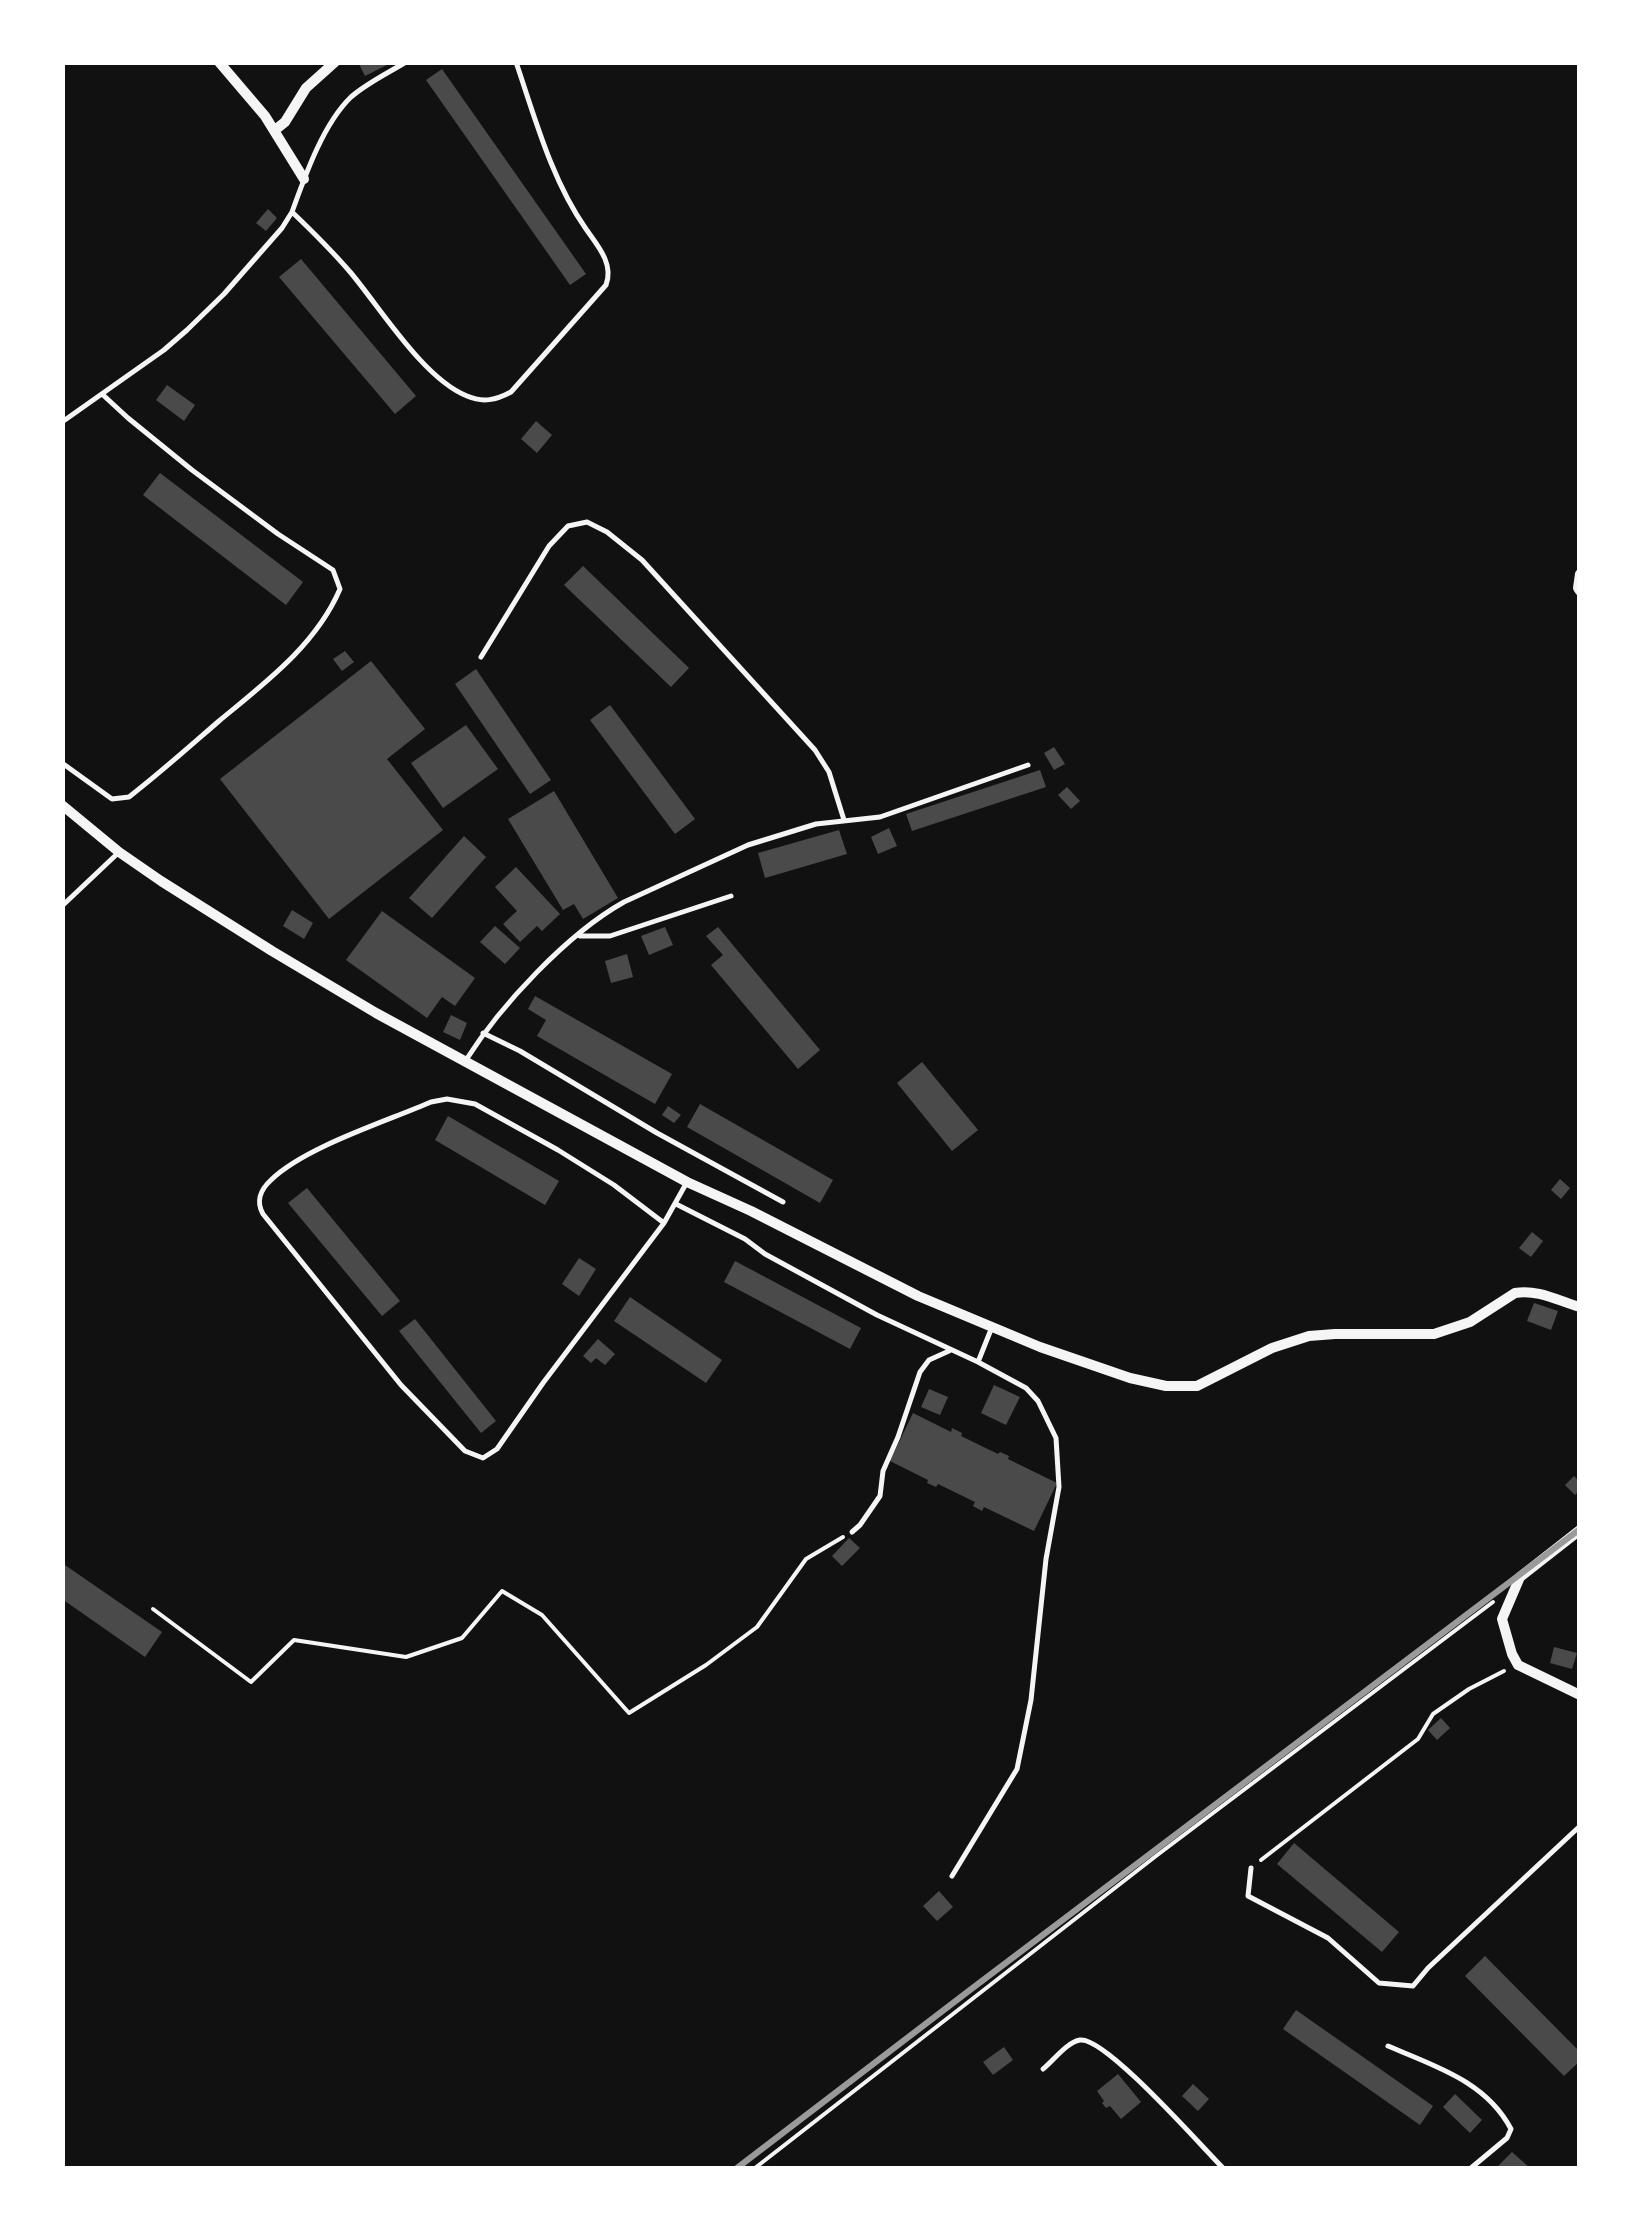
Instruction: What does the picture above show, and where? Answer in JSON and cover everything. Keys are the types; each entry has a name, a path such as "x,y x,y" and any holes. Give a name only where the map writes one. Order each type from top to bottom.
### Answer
{"street":[{"path":"219,62 275,130 304,179"},
{"path":"275,130 285,122 306,88 334,62"},
{"path":"1580,574 1580,591"},
{"path":"62,806 162,881 360,1004 687,1182 918,1296 1040,1347 1130,1378 1166,1386 1197,1386 1272,1348 1309,1336 1420,1335 1453,1329 1516,1293 1534,1292 1580,1307"},
{"path":"1580,1530 1520,1577 1502,1619 1518,1665 1580,1696"}],"lane":[{"path":"62,422 164,350 236,280 292,212 304,179 349,99 406,62"},
{"path":"292,212 350,271 433,372 452,388 486,401 511,392 606,286 609,277 604,254 580,222 562,186 516,62"},
{"path":"62,763 112,799 128,797 308,642 332,609 340,590 333,570 192,470 102,394"},
{"path":"480,657 549,546 568,526 587,522 607,532 642,560 815,750 829,772 844,820"},
{"path":"466,1060 483,1033 534,976 607,912 748,845 816,824 880,817 1028,765"},
{"path":"62,906 120,852"},
{"path":"577,936 610,936 731,896"},
{"path":"483,1033 783,1202"},
{"path":"664,1223 558,1150 475,1104 447,1099 431,1102 302,1158 268,1182 258,1206 402,1384 465,1450 483,1458 496,1449 664,1223 687,1182"},
{"path":"676,1204 877,1315 1026,1388 1038,1401 1056,1438 1059,1488 1046,1559 1031,1700 1017,1769 952,1876"},
{"path":"978,1362 992,1327"},
{"path":"852,1532 880,1496 883,1472 920,1372 929,1360 952,1350"},
{"path":"1251,1868 1248,1896 1328,1938 1380,1983 1413,1986 1580,1826"},
{"path":"1044,2069 1079,2040 1105,2050 1223,2168"},
{"path":"1388,2046 1468,2082 1508,2123 1511,2129 1507,2138 1471,2168"}],"path":[{"path":"153,1609 251,1682 294,1640 406,1657 462,1638 502,1591 542,1616 629,1714 757,1627 806,1560 852,1532"},
{"path":"755,2168 1156,1856 1517,1584"},
{"path":"1251,1868 1418,1739 1432,1714 1469,1688 1518,1665"}],"building":[{"path":"358,62 393,62 365,76"},
{"path":"442,69 586,274 570,285 426,80"},
{"path":"268,209 277,218 266,231 256,223"},
{"path":"301,259 416,396 395,414 279,277"},
{"path":"167,385 195,405 184,421 156,400"},
{"path":"536,421 552,435 537,453 521,439"},
{"path":"160,473 303,582 286,605 143,495"},
{"path":"583,566 689,668 671,687 564,585"},
{"path":"345,651 354,662 342,671 333,659"},
{"path":"371,661 425,729 387,759 443,830 329,919 220,779"},
{"path":"476,669 551,780 530,794 455,684"},
{"path":"610,705 695,819 675,834 590,720"},
{"path":"466,725 498,769 443,808 411,763"},
{"path":"1054,747 1065,764 1054,770 1044,753"},
{"path":"1040,770 1046,787 912,831 906,814"},
{"path":"1067,787 1080,801 1071,809 1058,795"},
{"path":"554,791 618,898 583,919 574,904 563,910 508,819"},
{"path":"889,828 897,846 878,854 871,837"},
{"path":"839,830 847,854 765,878 758,853"},
{"path":"464,836 486,857 432,918 409,898"},
{"path":"516,867 560,914 542,931 537,926 520,942 503,924 517,911 495,887"},
{"path":"292,910 313,923 304,939 283,926"},
{"path":"382,911 475,978 455,1006 442,997 427,1018 346,960"},
{"path":"495,926 520,948 505,964 480,942"},
{"path":"665,927 673,945 649,955 641,936"},
{"path":"718,927 820,1050 798,1069 711,965 723,955 706,936"},
{"path":"627,954 633,977 611,983 605,961"},
{"path":"535,996 672,1074 655,1104 537,1036 546,1020 528,1009"},
{"path":"451,1015 467,1023 460,1040 443,1032"},
{"path":"922,1062 978,1130 952,1151 897,1083"},
{"path":"700,1104 833,1180 820,1203 687,1127"},
{"path":"668,1106 681,1115 674,1123 662,1115"},
{"path":"448,1116 559,1181 545,1205 435,1140"},
{"path":"1560,1179 1570,1188 1561,1199 1551,1190"},
{"path":"307,1188 400,1301 382,1316 288,1203"},
{"path":"1532,1232 1543,1241 1531,1257 1519,1248"},
{"path":"579,1258 596,1269 579,1296 562,1284"},
{"path":"735,1261 861,1328 850,1349 724,1282"},
{"path":"630,1297 722,1360 706,1383 614,1321"},
{"path":"1534,1303 1558,1311 1551,1330 1527,1321"},
{"path":"415,1319 496,1421 481,1433 399,1331"},
{"path":"598,1339 615,1354 605,1365 596,1358 591,1363 583,1356"},
{"path":"994,1385 1020,1397 1006,1425 981,1413"},
{"path":"929,1389 948,1397 940,1415 921,1407"},
{"path":"913,1413 951,1432 952,1428 1057,1483 1034,1531 984,1507 982,1511 973,1506 975,1502 938,1484 936,1487 927,1483 928,1480 890,1461"},
{"path":"1574,1476 1580,1482 1575,1495 1565,1485"},
{"path":"849,1538 860,1548 842,1566 832,1556"},
{"path":"62,1563 162,1632 145,1657 62,1599"},
{"path":"1554,1647 1577,1653 1572,1669 1550,1663"},
{"path":"1441,1718 1450,1728 1437,1740 1428,1730"},
{"path":"1294,1843 1399,1932 1382,1952 1277,1864"},
{"path":"939,1891 953,1907 937,1921 923,1906"},
{"path":"1485,1956 1580,2052 1580,2061 1564,2076 1465,1976"},
{"path":"1296,2010 1433,2106 1420,2125 1283,2029"},
{"path":"1004,2047 1013,2060 993,2075 983,2062"},
{"path":"1118,2074 1141,2102 1121,2119 1110,2106 1106,2108 1097,2091"},
{"path":"1193,2084 1209,2099 1198,2111 1182,2096"},
{"path":"1455,2094 1482,2120 1470,2133 1443,2107"},
{"path":"1512,2152 1530,2168 1500,2168"}],"railway":[{"path":"737,2168 1580,1529"}]}
